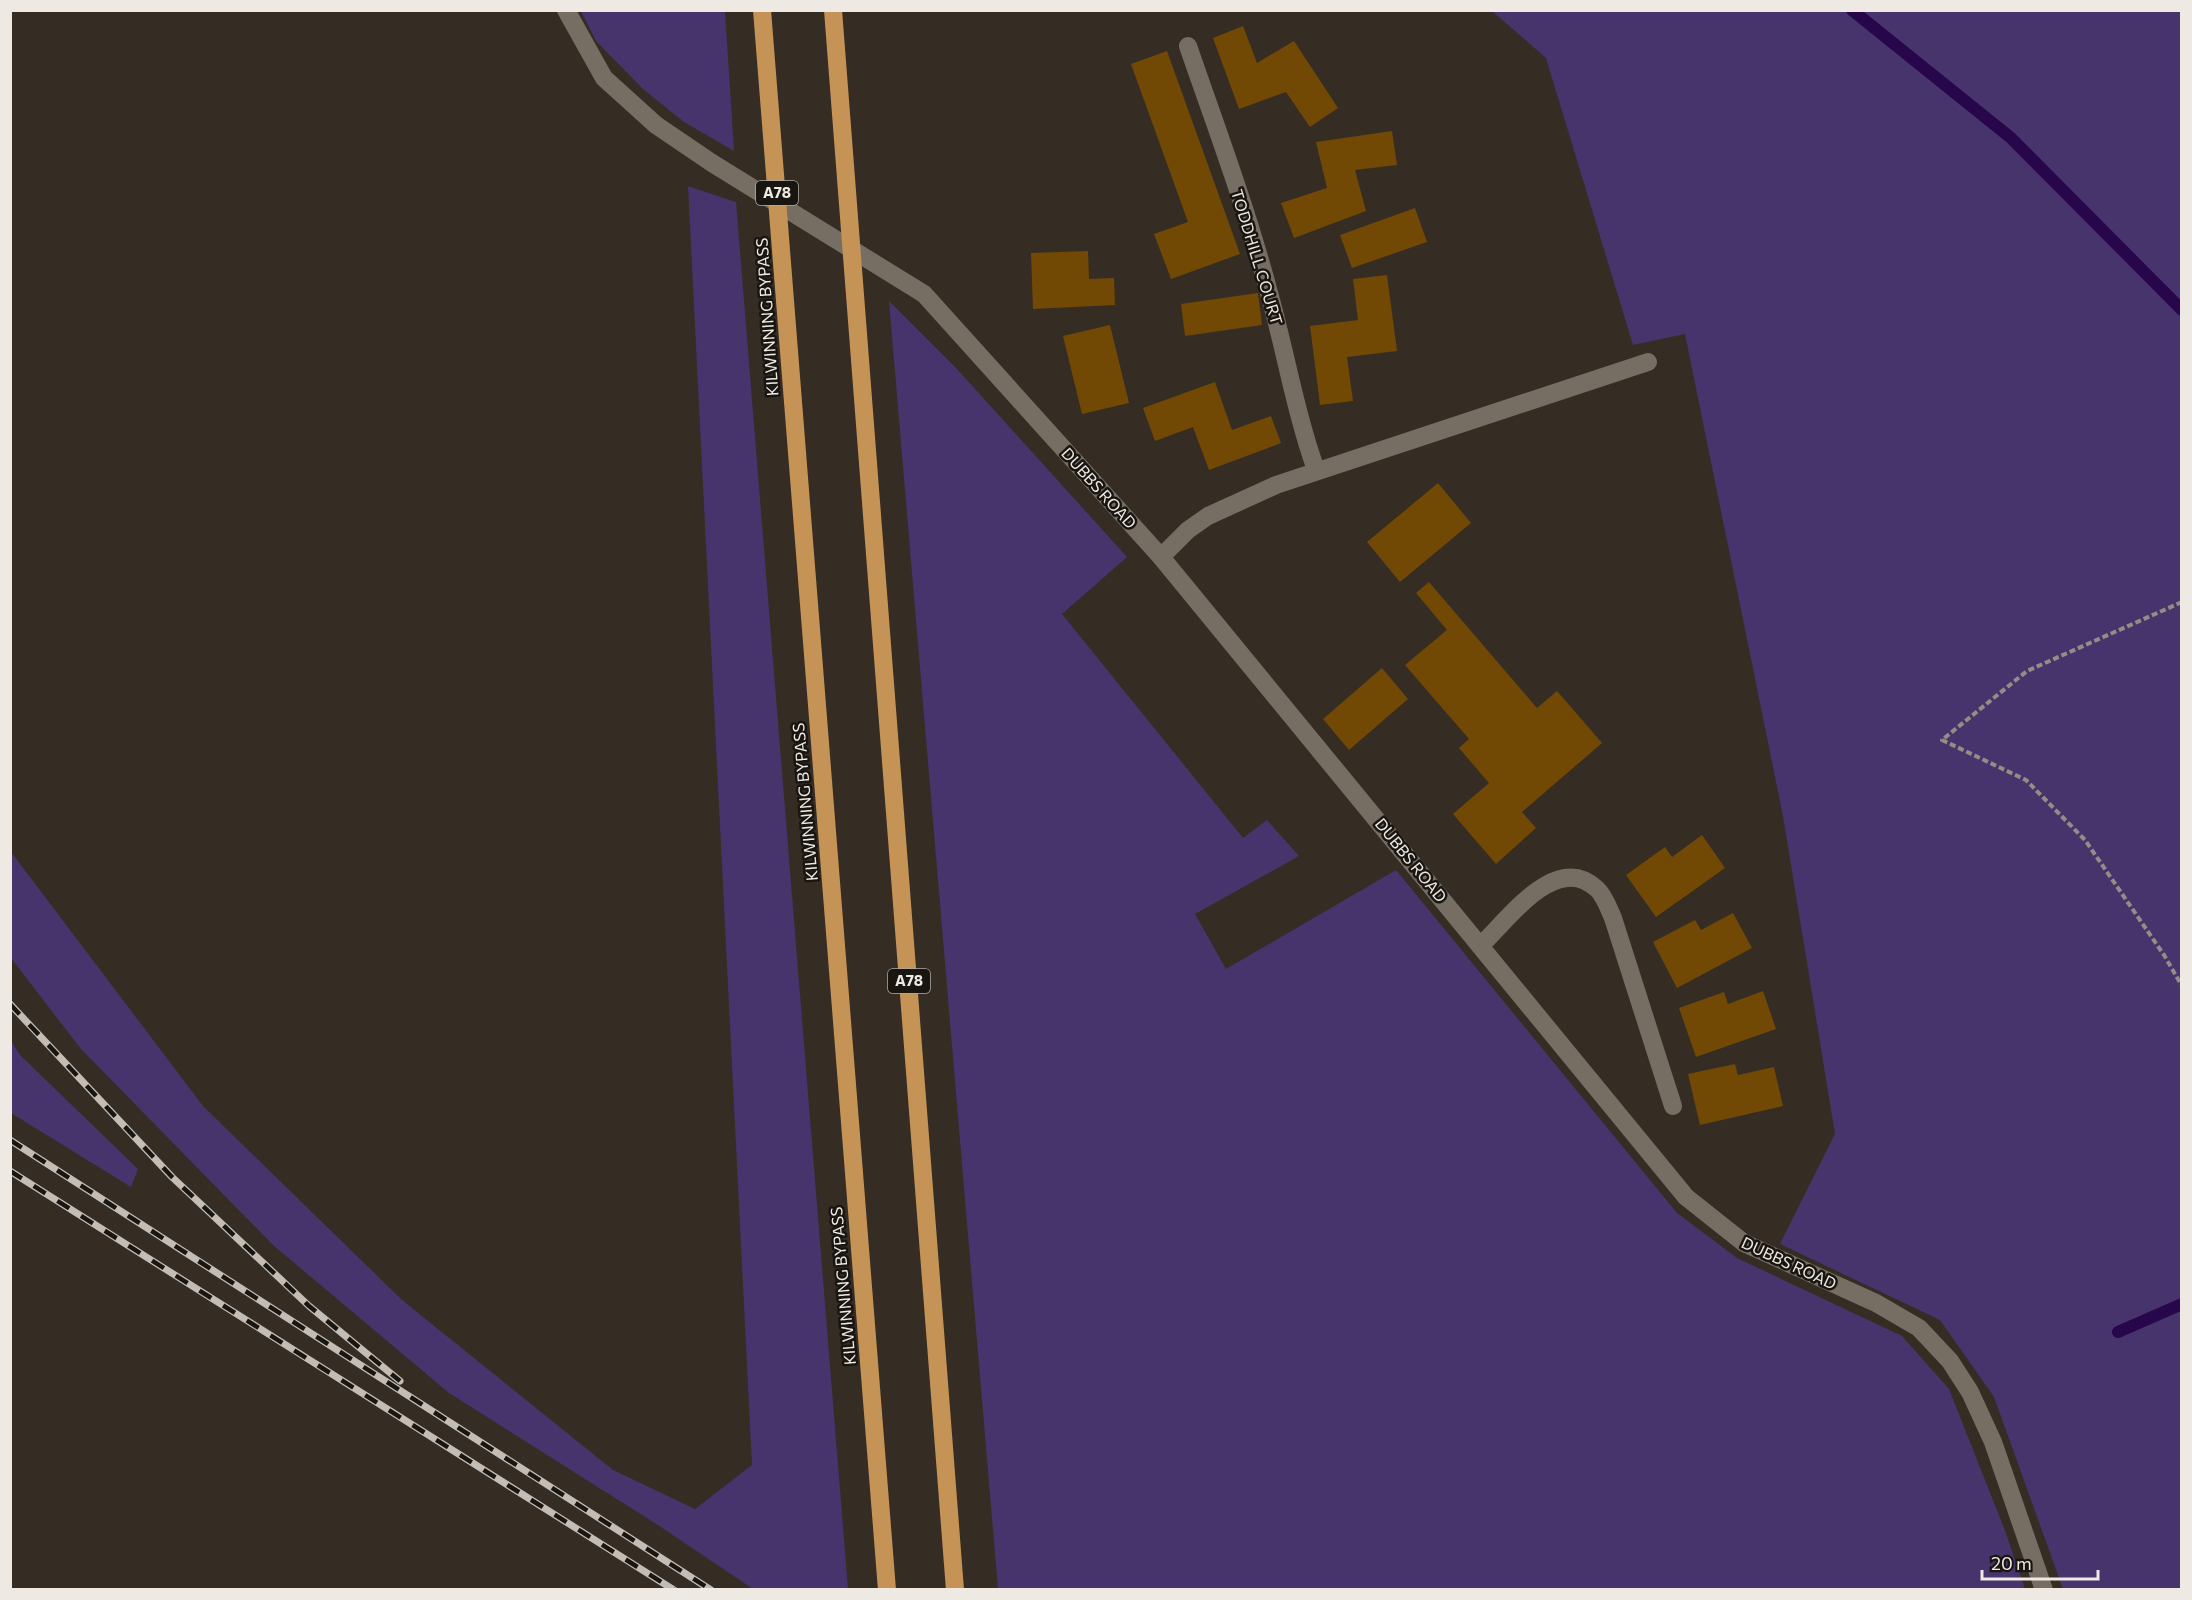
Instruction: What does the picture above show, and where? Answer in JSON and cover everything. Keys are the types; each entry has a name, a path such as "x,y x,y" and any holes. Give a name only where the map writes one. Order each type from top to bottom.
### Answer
{"highway":[{"name":"KILWINNING BYPASS","path":"762,10 887,1590"},
{"name":"A78","path":"833,10 955,1590"}],"street":[{"name":"DUBBS ROAD","path":"566,10 604,78 656,125 712,163 924,294 1161,557 1686,1197 1744,1243 1876,1303 1919,1328 1950,1362 1970,1392 1993,1442 2044,1590"},
{"name":"TODDHILL COURT","path":"1188,46 1250,227 1284,350 1302,429 1316,470"},
{"path":"1161,557 1188,530 1208,516 1267,489 1316,470 1648,362"},
{"path":"1481,945 1545,883 1560,877 1576,878 1598,889 1613,918 1673,1106"}],"path":[{"path":"2181,602 2027,671 1942,740 2026,780 2085,840 2164,955 2181,986"}],"shaded area":[{"path":"581,11 725,11 734,151 684,122 643,89 596,41"},
{"path":"1492,11 2181,11 2181,1589 2063,1589 1994,1397 1940,1320 1780,1244 1835,1134 1783,816 1685,334 1633,345 1546,58"},
{"path":"688,186 736,202 848,1589 753,1589 661,1527 449,1393 273,1245 81,1049 11,958 11,852 203,1106 402,1300 613,1470 695,1509 752,1465"},
{"path":"889,301 957,369 1127,557 1062,614 1243,838 1267,820 1299,856 1195,914 1226,969 1396,870 1677,1213 1737,1258 1902,1336 1949,1389 2004,1528 2025,1589 998,1589"},
{"path":"11,1041 21,1056 138,1169 131,1187 11,1113"}],"building":[{"path":"1243,26 1257,63 1294,41 1338,108 1310,127 1286,92 1239,109 1213,38"},
{"path":"1167,51 1240,254 1171,279 1154,234 1188,222 1131,64"},
{"path":"1392,131 1397,165 1355,170 1366,211 1294,238 1281,203 1327,188 1316,142"},
{"path":"1415,208 1427,242 1352,268 1340,235"},
{"path":"1088,251 1089,279 1114,278 1115,305 1033,309 1031,253"},
{"path":"1387,275 1397,351 1347,357 1353,401 1320,405 1310,326 1358,320 1353,279"},
{"path":"1258,293 1262,325 1185,336 1181,304"},
{"path":"1110,325 1129,403 1082,414 1063,336"},
{"path":"1215,382 1232,430 1271,416 1281,443 1209,470 1193,427 1155,441 1143,408"},
{"path":"1438,483 1471,523 1400,582 1367,542"},
{"path":"1429,582 1537,708 1557,691 1602,743 1522,812 1536,828 1496,864 1453,814 1489,783 1459,748 1469,739 1405,665 1447,630 1416,593"},
{"path":"1382,668 1408,699 1349,750 1323,719"},
{"path":"1702,835 1725,868 1656,917 1626,875 1665,847 1672,857"},
{"path":"1733,913 1752,948 1677,988 1653,942 1695,920 1701,930"},
{"path":"1763,991 1776,1029 1696,1057 1679,1008 1724,992 1728,1004"},
{"path":"1735,1064 1738,1075 1774,1067 1783,1106 1700,1125 1688,1074"}],"waterway":[{"path":"1852,10 2011,138 2182,310"},
{"path":"2118,1332 2182,1304"}],"railway":[{"path":"10,1004 172,1177 309,1306 400,1381"},
{"path":"10,1140 711,1590"},
{"path":"10,1171 674,1590"}]}
